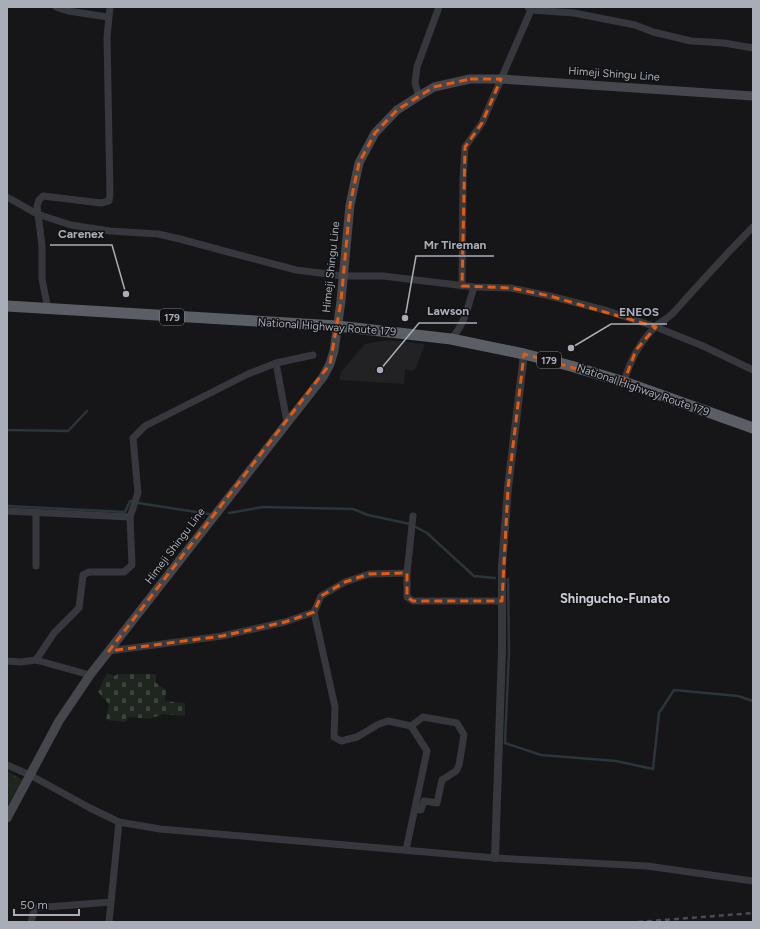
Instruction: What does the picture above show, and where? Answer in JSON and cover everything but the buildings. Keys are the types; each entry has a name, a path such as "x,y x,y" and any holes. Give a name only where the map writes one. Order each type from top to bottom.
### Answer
{"highway":[{"name":"National Highway Route 179","path":"7,306 337,326 451,339 524,354 571,366 624,382 753,428"}],"main road":[{"name":"Himeji Shingu Line","path":"7,816 59,721 90,675 287,422 324,377 330,364 337,326 350,205 359,163 375,133 397,110 434,87 470,79 501,79 753,96"}],"street":[{"path":"56,7 68,11 108,17"},
{"path":"48,309 42,279 42,246 37,206 39,200 43,196 101,203 109,201 107,38 110,7"},
{"path":"419,96 415,83 417,67 439,7"},
{"path":"462,286 463,179 465,147 482,123 529,8 574,13 635,25 653,32 691,41 724,43 753,48"},
{"path":"7,197 38,214 71,225 110,231 158,234 180,238 296,270 343,276 383,276 462,286 511,288 550,296 608,311 656,327 703,346 753,370"},
{"path":"624,382 636,350 656,327 672,315 726,253 753,226"},
{"path":"451,339 458,331 465,316 474,287"},
{"path":"496,858 502,566 508,488 524,354"},
{"path":"36,660 54,633 79,608 83,575 89,572 124,572 132,565 130,516 138,493 133,438 145,426 248,374 276,363 313,355"},
{"path":"276,363 287,422"},
{"path":"7,511 130,516"},
{"path":"36,513 36,566"},
{"path":"413,516 406,597 412,601 502,601"},
{"path":"406,850 427,751 411,726 388,721 379,724 357,737 341,741 334,737 335,707 314,612 321,596 345,582 369,574 407,573"},
{"path":"109,651 222,636 285,622 314,612"},
{"path":"7,661 21,662 36,660 90,675"},
{"path":"411,726 424,717 457,723 464,735 459,765 456,771 442,780 437,803 424,801 421,810 415,809"},
{"path":"7,765 30,775 118,822 160,829 496,858 647,866 753,881"},
{"path":"109,922 118,822"},
{"path":"31,922 35,908 111,902"}],"highlighted area":[{"path":"470,79 501,79 482,123 465,147 462,286 511,288 550,296 656,327 636,350 624,382 524,354 508,488 502,601 413,601 407,597 407,573 369,574 345,582 321,596 314,612 285,622 222,636 109,651 330,364 341,301 350,205 359,163 375,133 397,110 434,87"}],"shaded area":[{"path":"390,340 425,344 415,370 405,370 404,384 339,380 341,372 365,344"}],"green space":[{"path":"107,673 115,676 117,674 156,674 156,683 166,690 165,701 185,703 185,716 163,714 150,719 128,717 126,722 106,720 109,704 98,692"},
{"path":"7,771 22,780 7,806"}],"waterway":[{"path":"7,430 68,431 87,411"},
{"path":"7,506 125,512 130,501 132,501"},
{"path":"138,503 209,514"},
{"path":"229,513 263,507 353,509 368,515 410,524 427,533 474,576 495,578"},
{"path":"508,579 509,652 505,743 541,755 616,761 653,769 659,713 674,690 738,696 753,701"}],"railway":[{"path":"638,922 753,913"}],"place":[{"name":"Carenex","path":"126,294"},
{"name":"Mr Tireman","path":"405,318"},
{"name":"ENEOS","path":"571,348"},
{"name":"Lawson","path":"380,370"}],"district":[{"name":"Shingucho-Funato","path":"615,598"}]}
